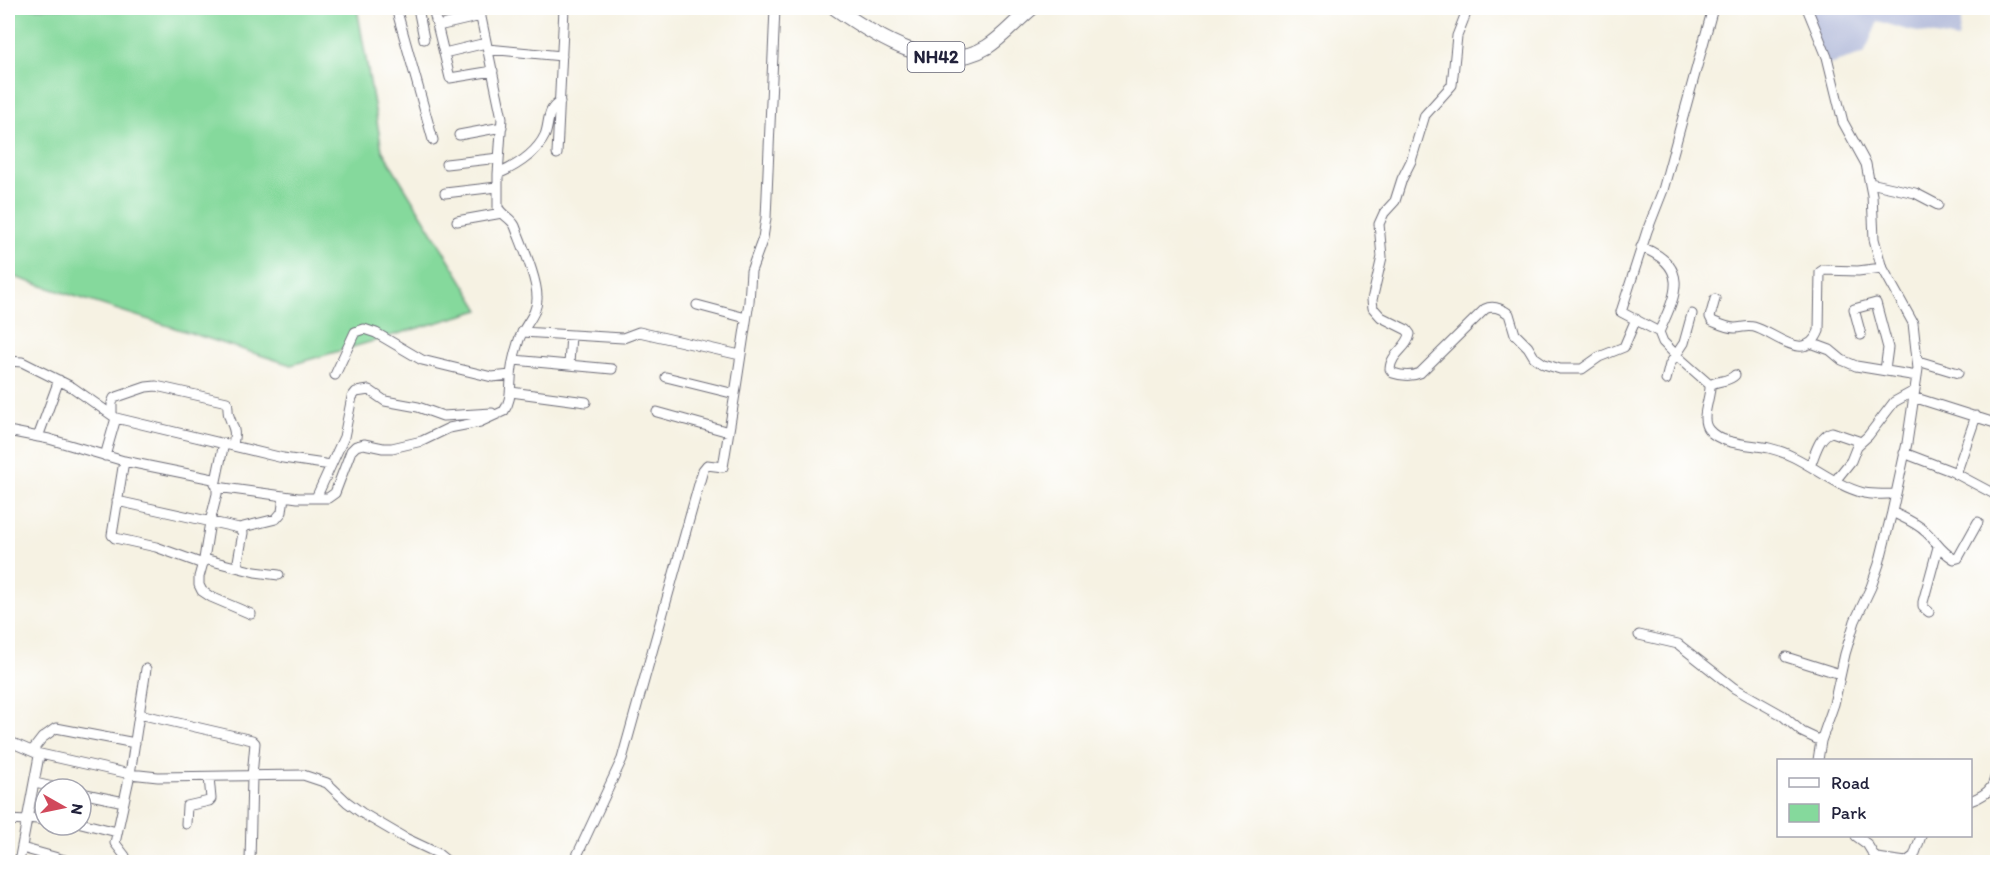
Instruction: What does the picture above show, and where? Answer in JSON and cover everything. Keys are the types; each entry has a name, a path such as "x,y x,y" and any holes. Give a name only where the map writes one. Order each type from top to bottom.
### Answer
{"highway":[{"name":"NH42","path":"835,8 857,23 893,42 918,53 944,58 968,55 987,47 1032,8"}],"street":[{"path":"396,8 434,140"},
{"path":"418,8 424,39"},
{"path":"433,8 451,78 493,71"},
{"path":"557,154 564,8"},
{"path":"574,862 622,759 703,470 707,465 723,467 751,271 761,243 766,218 775,8"},
{"path":"1468,8 1457,36 1452,85 1425,115 1411,161 1394,204 1384,213 1379,224 1382,257 1372,300 1373,308 1381,317 1407,330 1410,334 1408,342 1394,356 1390,369 1393,373 1398,374 1414,376 1420,373 1485,309 1490,307 1509,314 1515,334 1537,360 1560,369 1571,370 1582,369 1599,357 1624,347 1636,319"},
{"path":"1710,385 1676,356 1663,342 1659,332 1621,311 1641,247 1663,190 1713,8"},
{"path":"1807,8 1827,57 1843,123 1866,164 1870,183 1874,239 1882,268 1910,316 1915,333 1918,361 1904,453 1879,564 1855,621 1834,704 1821,741 1818,759"},
{"path":"8,431 124,461 213,479 217,484 284,496 323,499 332,496 351,452 356,446 364,444 392,448 422,441 449,428 480,422 506,407 511,392 514,360 522,332 534,316 537,297 515,226 498,207 497,187 502,111 480,12 438,26"},
{"path":"444,53 487,46 562,56"},
{"path":"498,174 512,168 536,149 546,133 550,110 560,102"},
{"path":"459,135 502,127"},
{"path":"446,164 499,158"},
{"path":"1870,183 1915,193 1938,205"},
{"path":"444,193 497,187"},
{"path":"457,221 502,213"},
{"path":"1641,247 1664,258 1676,283 1675,293 1659,332"},
{"path":"1715,299 1710,317 1712,321 1734,328 1745,325 1758,328 1795,346 1811,343 1816,339 1819,331 1820,272 1823,270 1858,271 1882,268"},
{"path":"1861,335 1854,309 1876,303 1888,348 1885,370"},
{"path":"697,305 746,318"},
{"path":"1666,380 1668,369 1684,343 1692,314"},
{"path":"335,375 355,332 364,328 422,360 492,377 511,375"},
{"path":"522,332 622,338 639,332 740,355"},
{"path":"569,364 571,335"},
{"path":"1811,343 1830,350 1849,364 1917,376"},
{"path":"514,360 612,369"},
{"path":"8,361 22,362 59,380 114,416 283,458 332,465"},
{"path":"1918,361 1958,373"},
{"path":"1710,385 1719,381 1731,380 1735,375"},
{"path":"666,376 735,394"},
{"path":"38,437 59,380"},
{"path":"1710,385 1705,420 1709,430 1715,435 1735,442 1784,452 1835,481 1863,493 1896,494"},
{"path":"105,456 114,416 112,403 114,398 152,386 226,402 229,405 229,415 235,429 228,444 217,484 199,585 202,591 211,597 251,614"},
{"path":"316,498 344,437 352,397 356,392 369,390 385,401 418,407 443,416 498,413"},
{"path":"511,392 586,402"},
{"path":"1835,481 1851,461 1861,442 1894,402 1914,394 1998,424"},
{"path":"657,412 729,432"},
{"path":"1956,474 1976,416"},
{"path":"1810,466 1822,438 1828,433 1832,432 1861,442"},
{"path":"1904,453 1956,474 1998,496"},
{"path":"124,461 112,531 112,535 116,538 204,561 279,575"},
{"path":"117,501 239,528 276,519 282,512 284,496"},
{"path":"1892,512 1926,531 1938,547 1954,559 1958,558 1978,522"},
{"path":"237,567 243,533 239,528"},
{"path":"1929,612 1923,607 1923,602 1938,547"},
{"path":"1639,635 1678,644 1734,688 1782,715 1802,732 1821,741"},
{"path":"1786,657 1840,674"},
{"path":"126,862 125,856 116,846 117,832 130,774 146,669"},
{"path":"139,714 252,740 256,746 252,776 250,862"},
{"path":"34,752 42,738 56,728 135,743"},
{"path":"8,741 34,752 130,774 158,777 209,777 300,774 327,783 362,813 403,837 437,853 448,862"},
{"path":"34,752 39,756 36,777"},
{"path":"1972,801 1982,797 1993,785 1998,762"},
{"path":"186,824 187,806 211,799 209,777"},
{"path":"19,862 33,794"},
{"path":"93,796 124,802"},
{"path":"8,820 33,820"},
{"path":"93,826 117,832"},
{"path":"1857,837 1867,844 1877,860 1906,862 1914,856 1921,837"},
{"path":"22,848 72,862"}],"shaded area":[{"path":"1809,8 1963,8 1958,39 1907,30 1878,21 1864,54 1822,67"}],"green space":[{"path":"8,8 357,8 382,150 480,310 291,365 8,275"}]}
